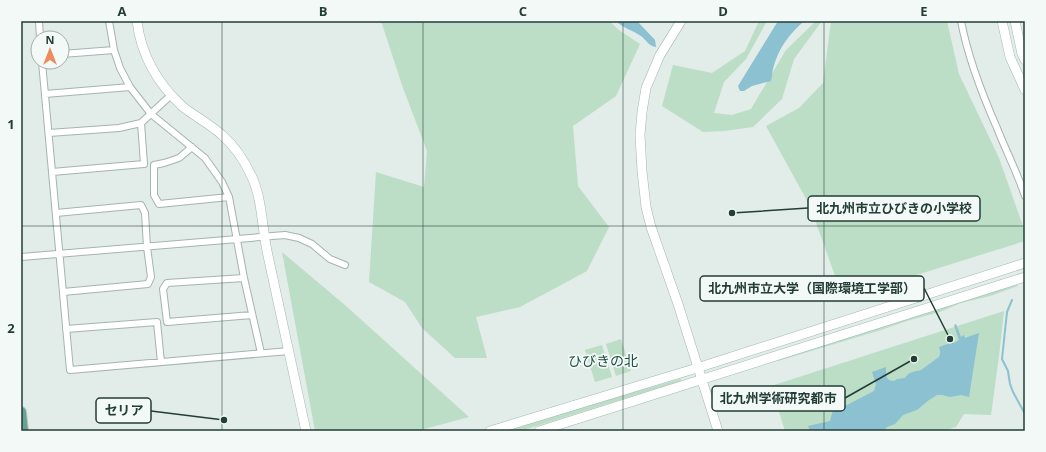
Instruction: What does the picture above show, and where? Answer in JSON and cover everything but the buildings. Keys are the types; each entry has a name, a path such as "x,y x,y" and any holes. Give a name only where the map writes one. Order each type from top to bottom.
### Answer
{"main road":[{"path":"21,412 23,431"}],"street":[{"path":"109,21 114,50 120,68 130,87 151,114 192,147 214,169 229,197 236,239 261,353"},
{"path":"137,21 146,57 156,76 171,95 184,107 223,135 246,164 253,179 259,200 264,237 306,431"},
{"path":"681,21 667,43 647,84 640,135 642,171 646,206 651,227 678,304 718,431"},
{"path":"960,21 966,47 997,128 1019,177 1025,196"},
{"path":"1002,21 1010,57 1025,90"},
{"path":"1015,21 1022,54 1025,60"},
{"path":"70,53 114,50"},
{"path":"43,70 70,370 289,351"},
{"path":"45,94 130,87"},
{"path":"49,134 119,128 141,123 171,95"},
{"path":"52,172 144,164 141,123"},
{"path":"192,147 179,158 154,165 154,195 159,204 229,197"},
{"path":"56,213 141,206 145,213 151,277 148,284 63,292"},
{"path":"21,257 285,235 299,238 312,244 330,259 345,265"},
{"path":"490,431 697,368 1025,263"},
{"path":"539,431 1025,276"},
{"path":"244,278 167,283 163,289 167,322 252,315"},
{"path":"66,329 157,322 161,362"}],"green space":[{"path":"381,21 609,21 619,30 640,44 616,96 573,126 578,186 609,227 587,271 520,307 476,317 487,358 455,358 422,328 405,302 369,282 376,172 424,187 427,151 403,88"},
{"path":"759,21 767,21 746,59 724,82 714,113 732,115 751,109 786,50 816,21 822,21 794,59 782,99 753,127 703,132 662,106 673,65 712,73 745,51"},
{"path":"831,21 947,21 959,74 999,158 1025,232 1025,241 843,298 810,206 766,126 799,108 823,83"},
{"path":"282,252 346,306 469,417 417,431 315,431"},
{"path":"1016,284 1018,286 990,296 961,303 940,312 778,361 777,358"},
{"path":"1004,311 991,415 964,414 956,427 943,431 785,431 771,386"},
{"path":"621,339 631,371 616,376 606,344"},
{"path":"602,345 612,377 595,382 585,350"},
{"path":"681,379 681,381 520,431 503,431 624,393"}],"water":[{"path":"616,21 638,22 655,40 656,47 648,43 641,36"},
{"path":"778,21 804,21 793,32 781,48 775,61 771,81 752,86 744,91 740,91 738,86"},
{"path":"956,324 961,337 964,335 965,338 979,333 969,397 961,395 950,397 937,395 917,410 903,415 895,424 887,427 884,431 810,431 808,426 830,421 833,410 826,403 833,394 847,405 874,391 876,384 872,372 886,367 886,375 889,380 894,381 905,378 910,373 921,370 939,357 939,347 959,340 954,325"}],"waterway":[{"path":"1012,300 1007,312 1002,359 1008,371 1013,392 1025,414"}],"place":[{"name":"北九州市立ひびきの小学校","path":"732,213"},
{"name":"北九州市立大学（国際環境工学部）","path":"950,339"},
{"name":"北九州学術研究都市","path":"914,359"},
{"name":"セリア","path":"224,420"}],"district":[{"name":"ひびきの北","path":"603,361"}]}
